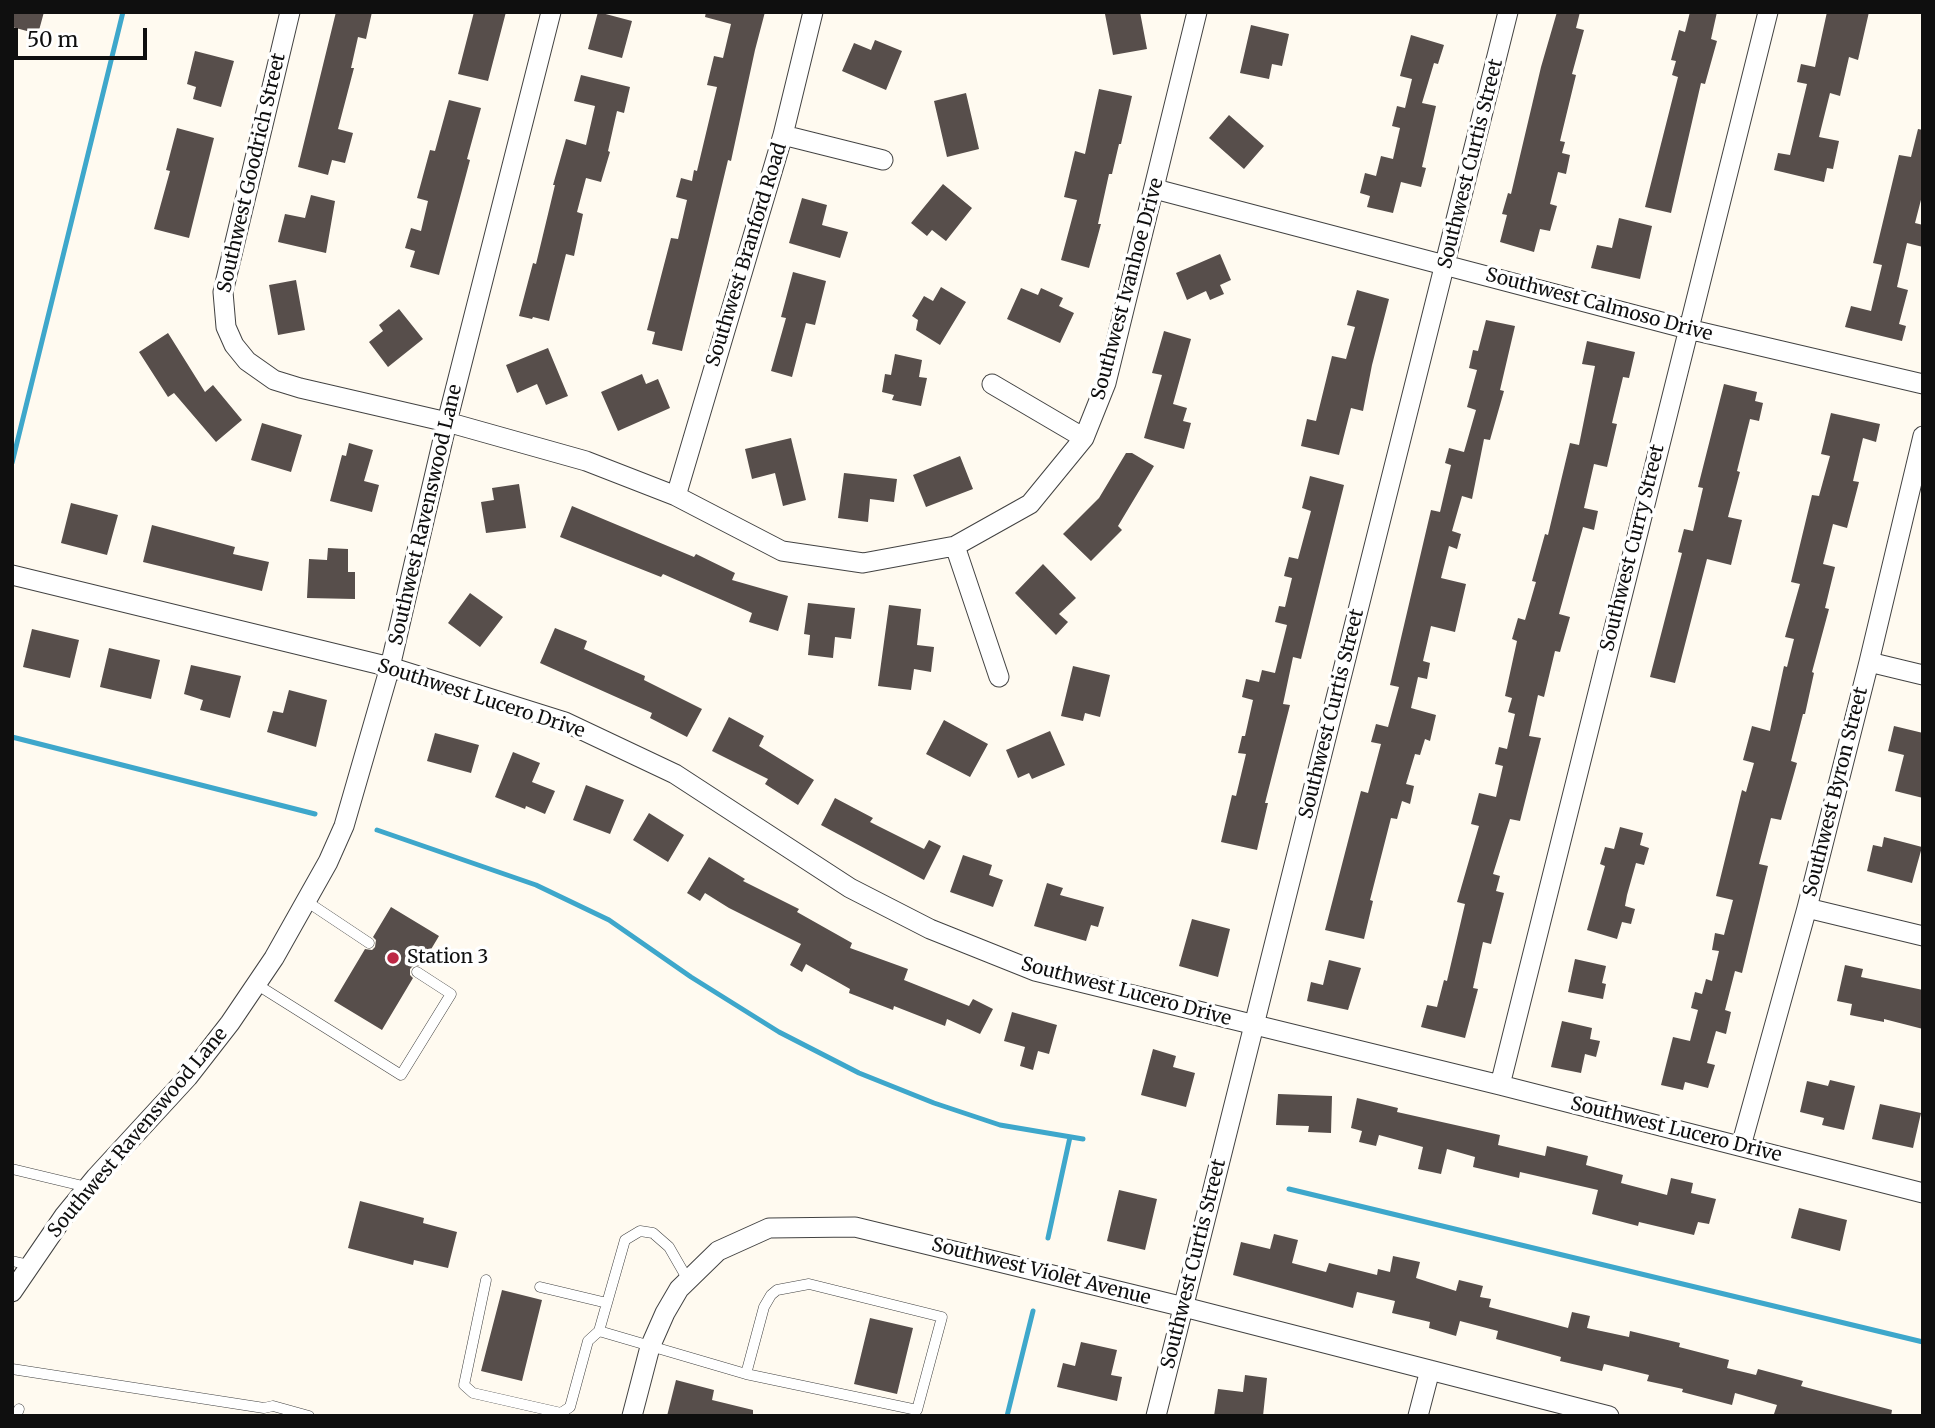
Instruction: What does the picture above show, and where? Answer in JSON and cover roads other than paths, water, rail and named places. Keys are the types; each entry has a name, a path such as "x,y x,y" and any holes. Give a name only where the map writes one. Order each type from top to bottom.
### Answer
{"street":[{"name":"Southwest Goodrich Street","path":"229,335 223,307 226,274 289,12"},
{"name":"Southwest Ravenswood Lane","path":"12,1292 21,1263 188,1077 230,1023 306,901 344,826 390,667 447,422 551,12"},
{"name":"Southwest Branford Road","path":"676,496 783,135 813,12"},
{"name":"Southwest Ivanhoe Drive","path":"229,335 247,361 274,380 447,422 586,461 676,496 782,551 863,563 955,546 1030,504 1084,438 1106,383 1197,12"},
{"name":"Southwest Curtis Street","path":"1156,1416 1508,12"},
{"name":"Southwest Curry Street","path":"1500,1085 1768,12"},
{"path":"783,135 883,160"},
{"name":"Southwest Calmoso Drive","path":"1155,189 1688,329 1923,384"},
{"path":"992,384 1084,438"},
{"name":"Southwest Byron Street","path":"1741,1146 1807,908 1923,436"},
{"path":"955,546 999,677"},
{"name":"Southwest Lucero Drive","path":"12,575 390,667 565,722 663,768 850,888 930,929 1035,971 1500,1085 1923,1193"},
{"path":"1869,662 1923,675"},
{"path":"1807,908 1923,936"},
{"name":"Southwest Violet Avenue","path":"632,1416 650,1347 665,1313 678,1289 718,1251 769,1228 855,1227 1184,1307 1609,1416"},
{"path":"1418,1416 1430,1370"}],"lane":[{"path":"306,901 369,943"},
{"path":"256,984 401,1074 451,993 416,972"},
{"path":"12,1169 88,1187"},
{"path":"486,1280 464,1385 473,1394 561,1413 570,1408 588,1341 599,1331 625,1240 640,1231 653,1233 669,1248 688,1280"},
{"path":"599,1331 746,1374 917,1410 942,1317 809,1284 777,1290 764,1307 746,1374"},
{"path":"540,1287 607,1303"},
{"path":"12,1369 263,1412 273,1406 309,1416"}],"waterway":[{"path":"12,463 123,12"},
{"path":"12,737 315,814"},
{"path":"377,830 536,885 609,920 691,977 779,1032 859,1073 934,1103 1000,1125 1083,1139"},
{"path":"1048,1238 1070,1137"},
{"path":"1289,1189 1923,1342"},
{"path":"1007,1416 1033,1311"}],"place":[{"name":"Station 3","path":"393,958"}]}
